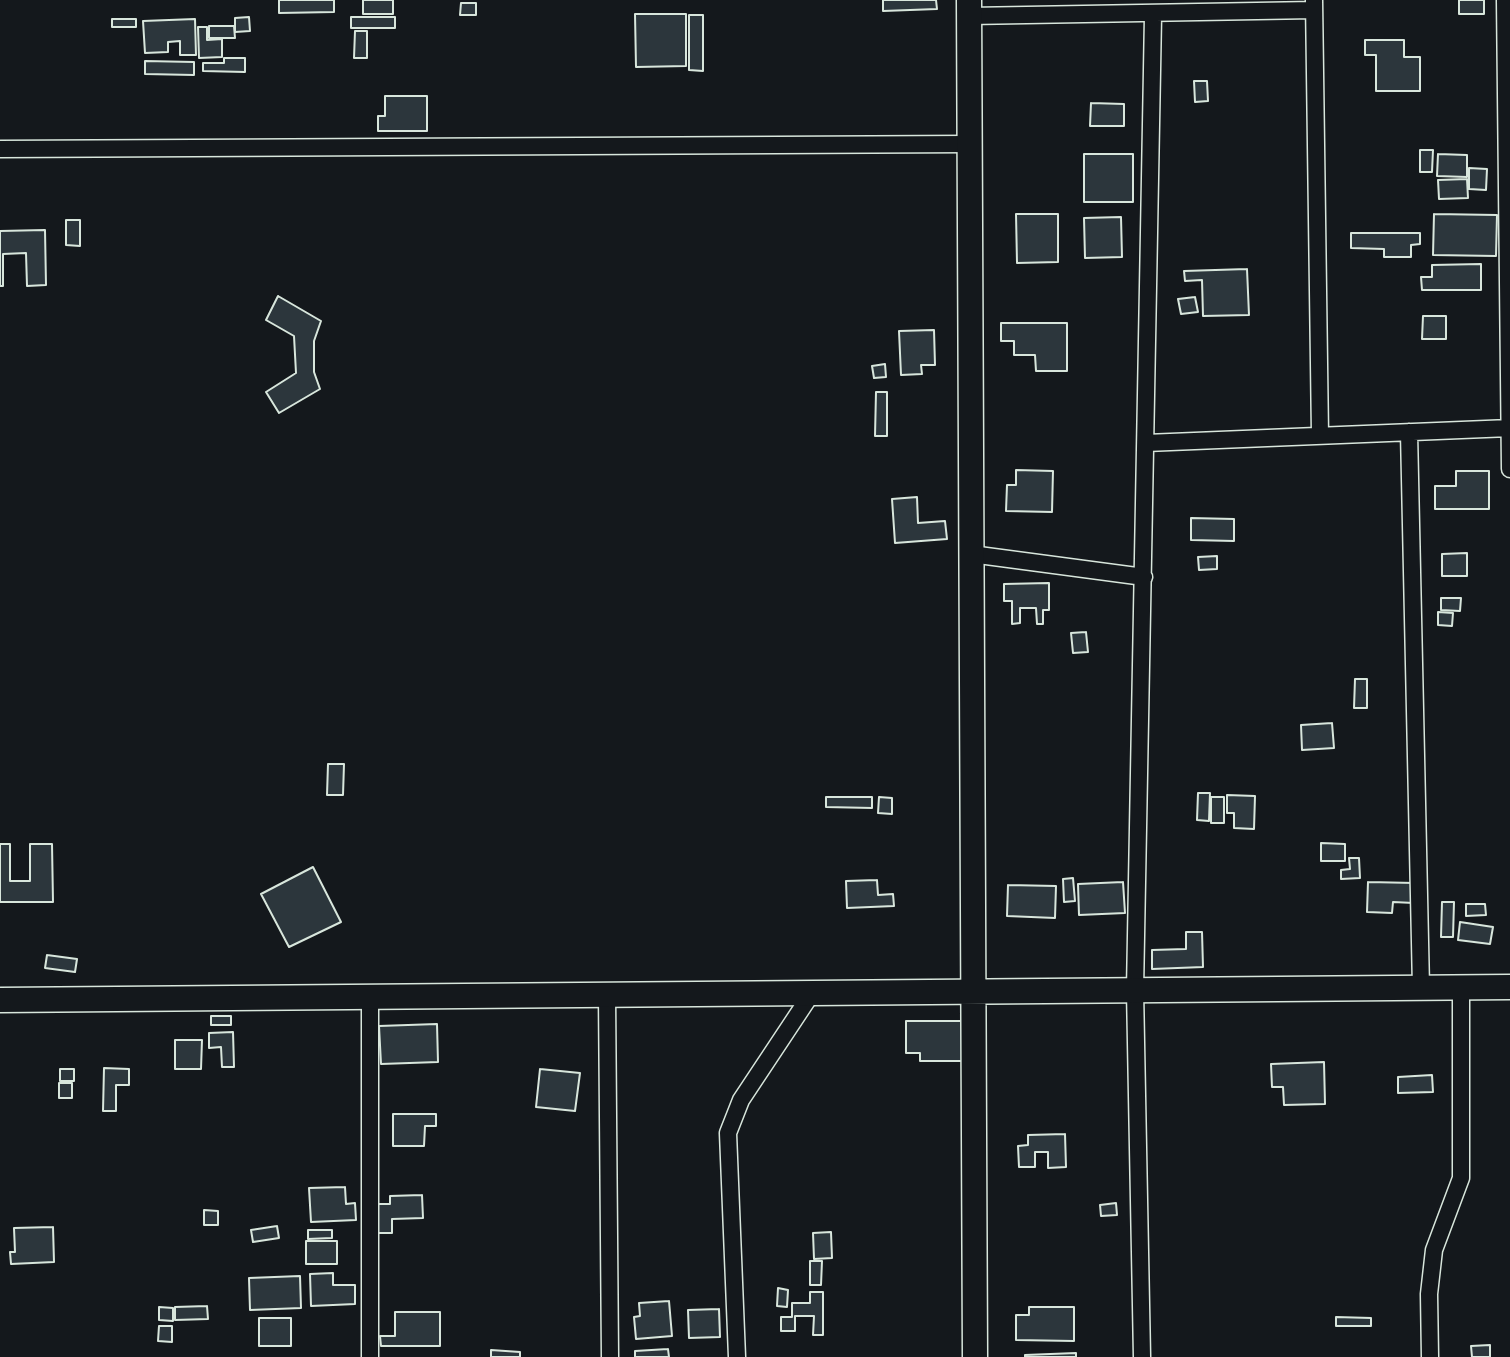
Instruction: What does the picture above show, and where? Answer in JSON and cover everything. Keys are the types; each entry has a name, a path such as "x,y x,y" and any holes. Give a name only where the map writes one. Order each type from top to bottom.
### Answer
{"street":[{"path":"1505,0 1510,469"},
{"path":"975,1357 976,992 969,8 1153,16 1314,5 1320,435"},
{"path":"1142,1357 1135,990 1153,16"},
{"path":"0,149 969,144"},
{"path":"1146,443 1510,428"},
{"path":"1409,432 1421,988"},
{"path":"971,554 1144,577"},
{"path":"0,1000 1510,987"},
{"path":"1430,1357 1429,1294 1434,1250 1461,1178 1461,988"},
{"path":"737,1357 728,1133 741,1100 812,993"},
{"path":"607,995 610,1357"},
{"path":"370,997 370,1357"}],"building":[{"path":"279,0 334,0 334,12 279,13"},
{"path":"363,0 393,0 393,14 363,14"},
{"path":"883,0 936,0 937,9 883,11"},
{"path":"1459,0 1484,0 1484,14 1459,14"},
{"path":"461,3 476,3 476,15 460,15"},
{"path":"635,14 686,14 686,66 636,67"},
{"path":"689,15 703,15 703,71 689,70"},
{"path":"249,17 250,31 235,32 235,18"},
{"path":"351,17 395,17 395,28 351,28"},
{"path":"112,19 136,19 136,27 112,27"},
{"path":"195,19 196,55 180,55 180,41 168,42 168,52 145,53 143,21"},
{"path":"209,26 234,26 235,38 209,38"},
{"path":"198,27 207,27 207,40 222,39 222,57 199,58"},
{"path":"355,31 367,31 367,58 354,58"},
{"path":"1365,40 1404,40 1404,57 1420,57 1420,91 1376,91 1376,55 1365,55"},
{"path":"224,58 245,58 245,72 203,71 203,63 224,63"},
{"path":"145,61 194,62 194,75 145,74"},
{"path":"1194,81 1207,81 1208,101 1195,102"},
{"path":"385,96 427,96 427,131 378,131 378,116 385,116"},
{"path":"1091,103 1124,104 1124,126 1090,126"},
{"path":"1420,150 1433,150 1432,172 1420,172"},
{"path":"1084,154 1133,154 1133,202 1084,202"},
{"path":"1438,154 1467,155 1467,177 1437,176"},
{"path":"1469,168 1487,169 1486,190 1469,189"},
{"path":"1467,179 1468,198 1439,199 1438,180"},
{"path":"1016,214 1058,214 1058,262 1017,263"},
{"path":"1434,214 1497,215 1496,256 1433,255"},
{"path":"1121,217 1122,257 1085,258 1084,218"},
{"path":"66,220 80,220 80,246 66,245"},
{"path":"45,230 46,285 27,286 26,253 3,254 3,286 0,286 0,231"},
{"path":"1351,233 1420,233 1420,244 1411,245 1411,257 1384,257 1384,249 1351,248"},
{"path":"1481,264 1481,290 1422,290 1421,277 1432,277 1432,265"},
{"path":"1247,269 1249,315 1203,316 1202,280 1185,281 1184,271"},
{"path":"278,296 321,321 314,341 314,372 320,389 279,413 266,392 296,373 294,336 266,320"},
{"path":"1195,297 1198,312 1181,314 1178,299"},
{"path":"1423,316 1446,316 1446,339 1422,339"},
{"path":"1001,323 1067,323 1067,371 1036,371 1035,355 1014,355 1014,341 1001,341"},
{"path":"934,330 935,365 921,365 922,374 901,375 899,331"},
{"path":"885,364 886,377 874,378 872,366"},
{"path":"876,392 887,392 887,436 875,436"},
{"path":"1016,470 1053,471 1052,512 1006,511 1007,485 1016,485"},
{"path":"1456,471 1489,471 1489,509 1435,509 1435,486 1456,486"},
{"path":"917,497 918,523 945,521 947,539 895,543 892,499"},
{"path":"1191,518 1234,519 1234,541 1191,540"},
{"path":"1467,553 1467,576 1442,576 1442,554"},
{"path":"1217,556 1217,569 1199,570 1198,557"},
{"path":"1049,583 1049,610 1043,610 1043,624 1037,624 1036,608 1020,608 1020,623 1012,624 1012,601 1004,601 1004,584"},
{"path":"1441,598 1461,598 1460,611 1441,610"},
{"path":"1438,612 1453,613 1452,626 1438,625"},
{"path":"1086,632 1088,652 1073,653 1071,633"},
{"path":"1355,679 1367,679 1367,708 1354,708"},
{"path":"1332,723 1334,748 1302,750 1301,725"},
{"path":"328,764 344,764 343,795 327,795"},
{"path":"1198,793 1210,793 1209,821 1197,820"},
{"path":"1227,795 1255,796 1254,829 1234,828 1234,813 1227,813"},
{"path":"826,797 872,797 872,808 826,807"},
{"path":"879,797 892,798 892,814 878,813"},
{"path":"1211,797 1224,797 1224,823 1211,823"},
{"path":"1321,843 1345,844 1345,861 1321,861"},
{"path":"0,844 10,844 10,881 30,881 30,844 52,844 53,902 0,902"},
{"path":"1349,858 1359,858 1360,878 1341,879 1341,870 1350,869"},
{"path":"313,867 341,922 289,947 261,894"},
{"path":"1073,878 1075,901 1064,902 1063,879"},
{"path":"877,880 878,895 893,894 894,906 847,908 846,881"},
{"path":"1123,882 1125,913 1079,915 1078,884"},
{"path":"1368,882 1415,883 1414,903 1393,902 1392,913 1367,912"},
{"path":"1008,885 1056,886 1055,918 1007,916"},
{"path":"1442,902 1454,902 1453,937 1441,937"},
{"path":"1466,904 1485,904 1486,915 1466,916"},
{"path":"1460,922 1493,927 1490,944 1458,940"},
{"path":"1186,932 1202,932 1203,967 1152,969 1152,950 1186,949"},
{"path":"47,955 77,959 75,972 45,968"},
{"path":"211,1016 231,1016 231,1025 211,1025"},
{"path":"906,1021 968,1021 968,1061 920,1061 920,1053 906,1053"},
{"path":"437,1024 438,1062 381,1064 379,1026"},
{"path":"233,1032 234,1067 222,1067 221,1047 209,1048 209,1033"},
{"path":"175,1040 202,1040 201,1069 175,1069"},
{"path":"1324,1062 1325,1104 1284,1105 1283,1087 1272,1087 1271,1064"},
{"path":"104,1068 129,1069 129,1085 116,1085 116,1111 103,1111"},
{"path":"60,1069 74,1069 74,1081 60,1081"},
{"path":"540,1069 580,1073 575,1111 536,1107"},
{"path":"1432,1075 1433,1092 1398,1093 1398,1077"},
{"path":"59,1083 72,1083 72,1098 59,1098"},
{"path":"393,1114 436,1114 436,1126 425,1126 424,1146 393,1146"},
{"path":"1065,1134 1066,1167 1048,1168 1048,1152 1035,1152 1035,1167 1019,1167 1018,1146 1028,1145 1028,1135"},
{"path":"345,1187 346,1204 355,1203 356,1220 311,1222 309,1188"},
{"path":"422,1195 423,1218 392,1219 392,1233 378,1233 377,1204 390,1204 390,1196"},
{"path":"1116,1203 1117,1215 1101,1216 1100,1205"},
{"path":"204,1210 218,1211 218,1225 204,1225"},
{"path":"277,1226 279,1238 253,1242 251,1230"},
{"path":"53,1227 54,1262 11,1264 10,1252 15,1252 14,1228"},
{"path":"308,1230 332,1230 332,1238 308,1239"},
{"path":"831,1232 832,1258 814,1259 813,1233"},
{"path":"306,1241 337,1241 337,1264 306,1264"},
{"path":"810,1261 822,1261 821,1285 810,1285"},
{"path":"333,1273 333,1285 355,1285 355,1304 311,1306 310,1274"},
{"path":"300,1276 301,1308 250,1310 249,1278"},
{"path":"778,1288 788,1290 787,1307 777,1306"},
{"path":"810,1292 823,1292 823,1335 813,1335 814,1316 795,1316 795,1331 781,1331 781,1317 792,1317 792,1303 810,1303"},
{"path":"669,1301 672,1336 636,1339 634,1317 640,1316 639,1303"},
{"path":"207,1306 208,1319 175,1320 175,1307"},
{"path":"159,1307 173,1308 173,1321 159,1320"},
{"path":"1029,1307 1074,1307 1074,1341 1016,1340 1016,1315 1029,1315"},
{"path":"719,1309 720,1337 689,1338 688,1310"},
{"path":"395,1312 440,1312 440,1346 381,1346 380,1336 395,1336"},
{"path":"1336,1317 1371,1318 1371,1326 1336,1326"},
{"path":"259,1318 291,1318 291,1346 259,1346"},
{"path":"159,1326 172,1326 172,1342 158,1341"},
{"path":"1490,1345 1490,1357 1472,1357 1471,1346"},
{"path":"668,1349 669,1357 635,1357 635,1351"},
{"path":"491,1350 520,1352 520,1357 491,1357"},
{"path":"1076,1353 1076,1357 1025,1357 1025,1355"}]}
